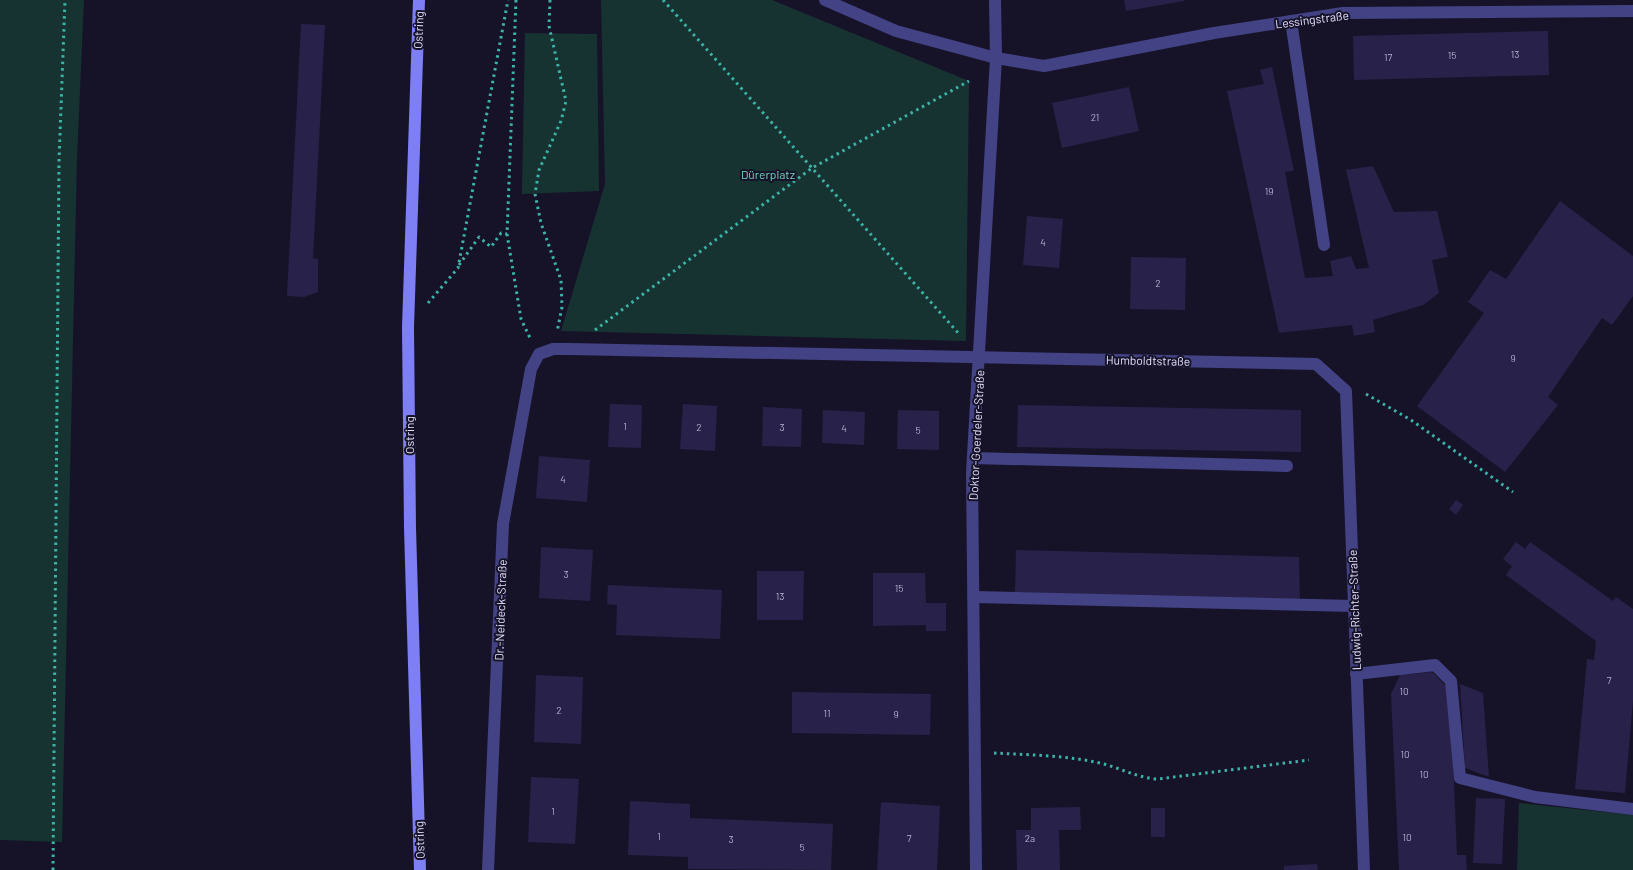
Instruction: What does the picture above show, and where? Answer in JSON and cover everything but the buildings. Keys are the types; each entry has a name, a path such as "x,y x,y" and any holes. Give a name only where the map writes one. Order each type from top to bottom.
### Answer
{"main road":[{"name":"Ostring","path":"419,0 408,327 410,528 420,870"}],"street":[{"path":"825,0 896,31 996,58"},
{"name":"Doktor-Goerdeler-Straße","path":"976,870 973,458 981,356 996,58 995,0"},
{"path":"1341,0 1342,13"},
{"name":"Lessingstraße","path":"996,58 1044,66 1214,33 1342,13 1633,11"},
{"path":"1291,21 1324,245"},
{"path":"539,354 553,349 570,349 981,356"},
{"name":"Dr.-Neideck-Straße","path":"488,870 502,524 531,369 539,354"},
{"name":"Humboldtstraße","path":"981,356 1316,364"},
{"name":"Ludwig-Richter-Straße","path":"1316,364 1346,391 1364,870"},
{"path":"973,458 1287,466"},
{"path":"974,597 1354,606"},
{"path":"1356,674 1435,665 1451,681 1460,778 1535,796 1633,808"}],"path":[{"path":"53,870 59,161 65,0"},
{"path":"458,268 508,0"},
{"path":"516,0 508,234 521,319 539,354"},
{"path":"550,0 549,26 566,101 561,121 538,170 535,194 541,223 561,280 562,306 553,349"},
{"path":"663,0 966,341"},
{"path":"570,349 812,168 968,82"},
{"path":"408,327 458,268 479,237 491,247 501,233 508,234"},
{"path":"1382,404 1411,420 1513,492"},
{"path":"975,752 1079,759 1153,779 1309,760"}],"green space":[{"path":"0,0 84,0 77,157 62,842 0,840"},
{"name":"Dürerplatz","path":"601,0 772,0 969,81 966,341 561,331 605,184"},
{"path":"525,33 597,34 599,191 522,194"},
{"path":"1519,803 1633,815 1633,870 1517,870"}]}
